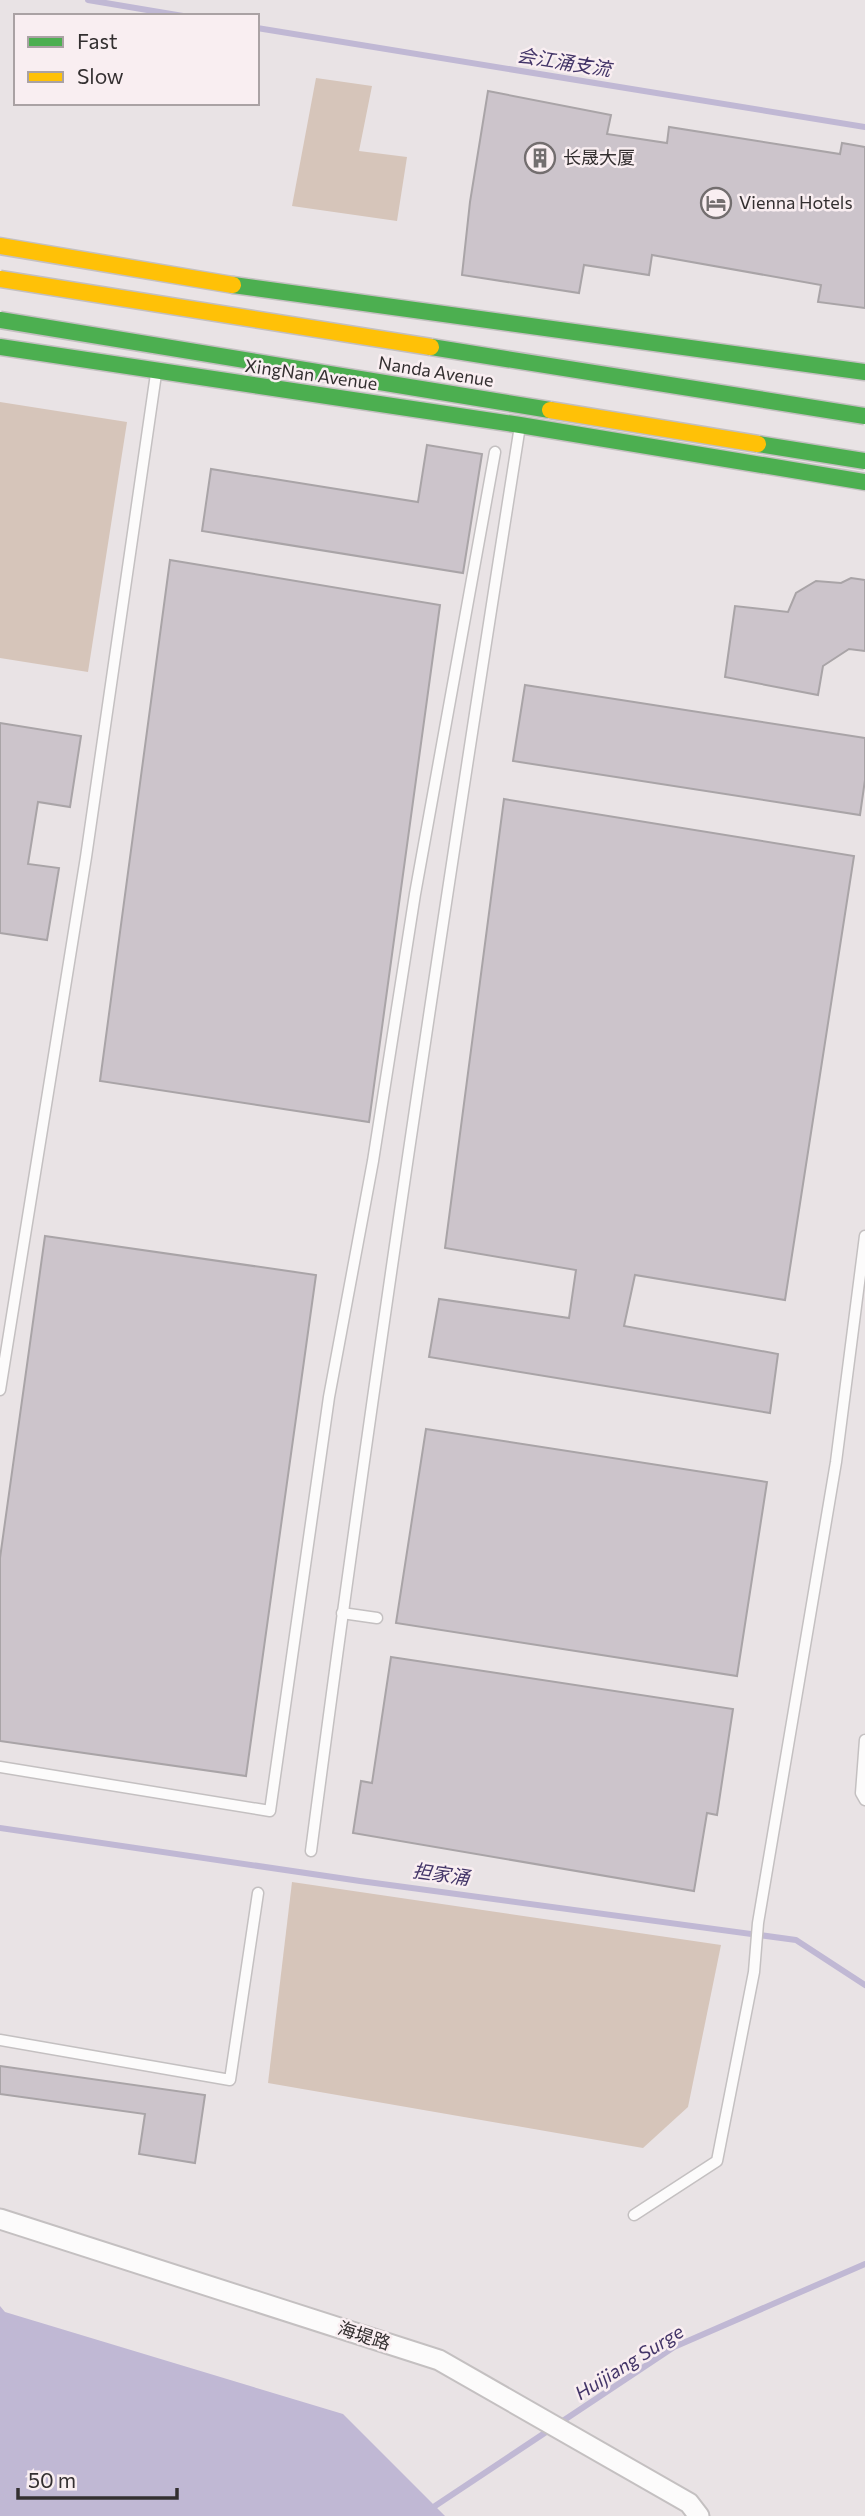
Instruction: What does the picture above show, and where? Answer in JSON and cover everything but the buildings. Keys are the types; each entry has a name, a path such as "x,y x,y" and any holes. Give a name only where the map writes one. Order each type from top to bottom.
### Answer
{"main road":[{"path":"0,246 172,275 547,331 865,372"},
{"path":"157,372 172,275"},
{"name":"Nanda Avenue","path":"0,279 865,416"},
{"name":"Nanda Avenue","path":"0,320 865,461"},
{"name":"XingNan Avenue","path":"0,347 520,425 865,482"}],"street":[{"name":"海堤路","path":"0,2220 439,2360 694,2510"}],"lane":[{"path":"0,1390 86,857 157,372"},
{"path":"311,1851 342,1613 467,761 520,425"},
{"path":"0,1767 270,1811 329,1397 373,1161 415,894 495,452"},
{"path":"634,2215 717,2161 754,1972 758,1923 836,1462 865,1236"},
{"path":"342,1613 377,1618"},
{"path":"865,1740 861,1793 865,1800"},
{"path":"0,2040 230,2080 258,1893"}],"shaded area":[{"path":"316,78 372,86 359,151 407,157 397,221 292,206"},
{"path":"0,402 127,422 88,672 0,658"},
{"path":"292,1882 721,1945 688,2107 643,2148 268,2083"},
{"path":"0,2306 5,2312 343,2414 445,2516 0,2516"}],"waterway":[{"name":"会江涌支流","path":"88,0 171,14"},
{"name":"会江涌支流","path":"259,28 865,127"},
{"name":"担家涌","path":"0,1828 360,1881 796,1940 865,1985"},
{"name":"Huijiang Surge","path":"425,2516 435,2506 674,2347 865,2264"}],"traffic: fast":[{"path":"233,285 865,372"},
{"path":"0,320 550,410"},
{"path":"0,347 520,425 865,482"},
{"path":"431,347 865,416"},
{"path":"758,444 865,461"}],"traffic: slow":[{"path":"0,246 233,285"},
{"path":"0,279 431,347"},
{"path":"550,410 758,444"}],"place":[{"name":"长晟大厦","path":"540,158"},
{"name":"Vienna Hotels","path":"716,203"}]}
